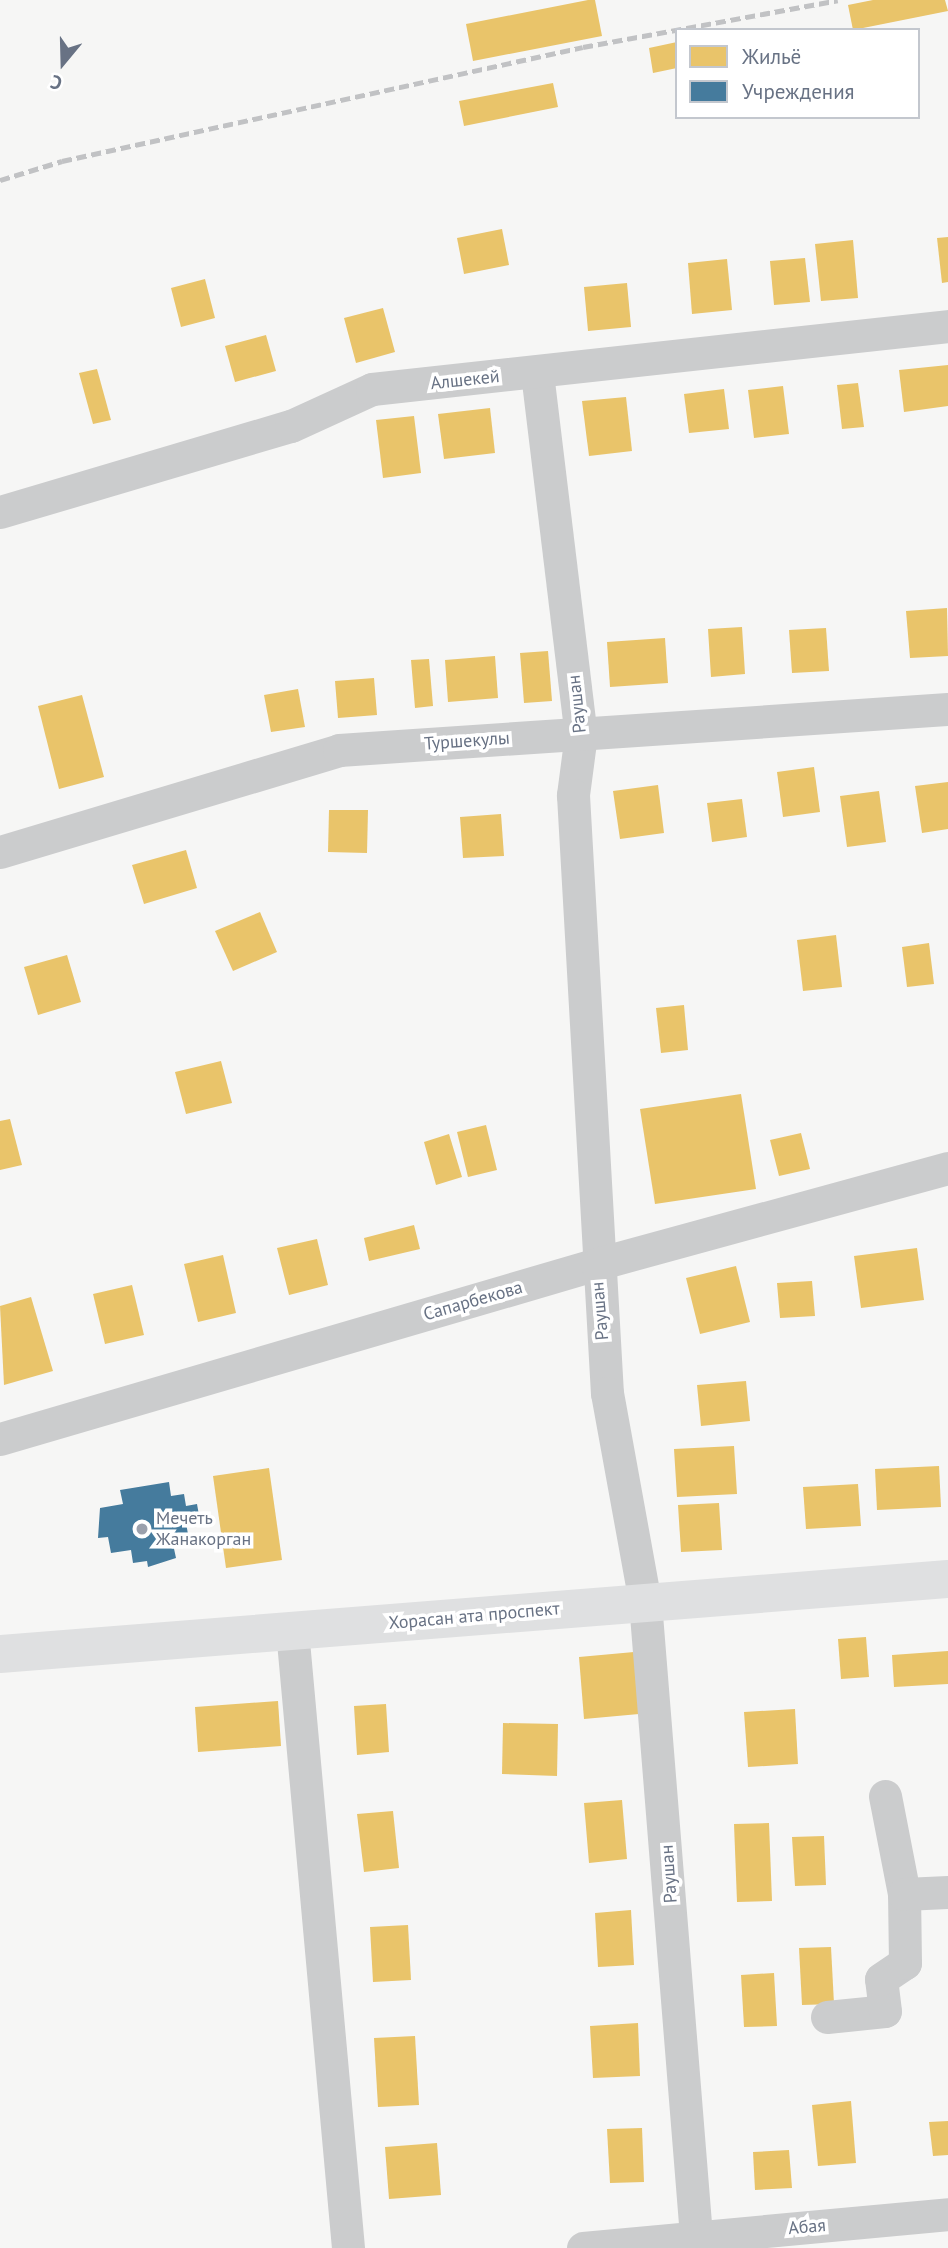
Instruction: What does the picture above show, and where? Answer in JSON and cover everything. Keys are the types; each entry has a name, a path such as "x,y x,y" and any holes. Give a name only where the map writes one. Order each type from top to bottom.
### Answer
{"main road":[{"name":"Хорасан ата проспект","path":"0,1654 948,1578"}],"street":[{"name":"Алшекей","path":"0,512 291,426 372,389 948,326"},
{"name":"Раушан","path":"537,373 581,734 573,795 597,1264 607,1393 645,1602 697,2243"},
{"name":"Туршекулы","path":"0,852 339,750 948,709"},
{"name":"Сапарбекова","path":"0,1439 597,1264 948,1168"},
{"path":"292,1630 348,2248"},
{"path":"827,2017 886,2011 881,1979 905,1963 904,1894 885,1796"},
{"path":"904,1894 948,1892"},
{"name":"Абая","path":"583,2248 697,2243 948,2214"}],"building: Жильё":[{"path":"595,0 602,36 473,61 466,24"},
{"path":"873,0 945,0 948,11 853,28 848,5"},
{"path":"675,42 675,68 653,73 649,48"},
{"path":"553,83 558,107 464,126 459,101"},
{"path":"502,229 509,265 464,274 457,238"},
{"path":"948,237 948,282 942,283 937,238"},
{"path":"853,240 858,298 821,301 815,244"},
{"path":"805,258 810,302 774,305 770,261"},
{"path":"727,259 732,310 692,314 688,263"},
{"path":"205,279 215,318 181,327 171,288"},
{"path":"627,283 631,327 588,331 584,287"},
{"path":"383,308 395,352 356,363 344,318"},
{"path":"266,335 276,371 235,382 225,346"},
{"path":"948,365 948,406 904,412 899,370"},
{"path":"97,369 111,420 93,424 79,373"},
{"path":"858,383 864,427 842,429 837,385"},
{"path":"783,386 789,434 754,438 748,390"},
{"path":"724,389 729,429 689,433 684,394"},
{"path":"626,397 632,451 589,456 582,401"},
{"path":"490,408 495,453 444,459 438,414"},
{"path":"414,416 421,473 383,478 376,420"},
{"path":"947,608 948,656 910,658 906,611"},
{"path":"742,627 745,674 711,677 708,629"},
{"path":"826,628 829,671 792,673 789,630"},
{"path":"665,638 668,683 610,687 607,642"},
{"path":"548,651 552,701 524,703 520,653"},
{"path":"495,656 498,698 448,702 445,660"},
{"path":"429,659 433,706 415,708 411,660"},
{"path":"374,678 377,715 338,718 335,681"},
{"path":"298,689 305,727 271,732 264,695"},
{"path":"82,695 104,777 59,789 38,706"},
{"path":"814,767 820,812 783,817 777,772"},
{"path":"948,782 948,829 922,833 915,786"},
{"path":"658,785 664,833 620,839 613,791"},
{"path":"879,791 886,842 847,847 840,796"},
{"path":"742,799 747,837 712,842 707,803"},
{"path":"329,810 368,810 367,853 328,852"},
{"path":"501,814 504,856 463,858 460,817"},
{"path":"186,850 197,888 144,904 132,865"},
{"path":"260,912 277,952 233,971 215,931"},
{"path":"836,935 842,987 803,991 797,940"},
{"path":"929,943 934,984 907,987 902,947"},
{"path":"67,955 81,1002 38,1015 24,967"},
{"path":"684,1005 688,1050 661,1053 656,1008"},
{"path":"221,1061 232,1103 186,1114 175,1072"},
{"path":"741,1094 756,1189 655,1204 640,1109"},
{"path":"10,1119 22,1165 0,1170 0,1121"},
{"path":"486,1125 497,1170 468,1177 457,1132"},
{"path":"801,1133 810,1169 779,1176 770,1140"},
{"path":"449,1134 462,1177 436,1185 424,1142"},
{"path":"414,1225 420,1249 369,1261 364,1238"},
{"path":"317,1239 328,1285 289,1295 277,1248"},
{"path":"917,1248 924,1300 861,1308 854,1256"},
{"path":"223,1255 236,1313 198,1322 184,1264"},
{"path":"736,1266 750,1322 700,1334 686,1278"},
{"path":"812,1281 815,1316 780,1318 777,1283"},
{"path":"132,1285 144,1335 105,1344 93,1294"},
{"path":"31,1297 53,1371 4,1385 0,1306"},
{"path":"746,1381 750,1421 701,1426 697,1385"},
{"path":"734,1446 737,1494 677,1497 674,1449"},
{"path":"939,1466 941,1507 877,1510 875,1469"},
{"path":"269,1468 282,1560 226,1568 213,1476"},
{"path":"858,1484 861,1526 806,1529 803,1487"},
{"path":"719,1503 722,1550 681,1552 678,1505"},
{"path":"866,1637 869,1677 841,1679 838,1639"},
{"path":"948,1651 948,1684 894,1687 892,1655"},
{"path":"634,1652 639,1714 584,1719 579,1657"},
{"path":"278,1701 281,1746 198,1752 195,1707"},
{"path":"386,1704 389,1752 357,1755 354,1706"},
{"path":"795,1709 798,1764 748,1767 744,1712"},
{"path":"503,1723 558,1724 557,1776 502,1774"},
{"path":"622,1800 627,1859 589,1863 584,1803"},
{"path":"393,1811 399,1868 364,1872 357,1814"},
{"path":"769,1823 772,1901 737,1902 734,1824"},
{"path":"824,1836 826,1885 795,1886 792,1837"},
{"path":"631,1910 634,1965 598,1967 595,1913"},
{"path":"408,1925 411,1980 373,1982 370,1927"},
{"path":"831,1947 834,2004 802,2005 799,1948"},
{"path":"774,1973 777,2026 744,2027 741,1975"},
{"path":"638,2023 640,2076 593,2078 590,2026"},
{"path":"415,2036 419,2105 378,2107 374,2038"},
{"path":"851,2101 856,2163 818,2166 812,2105"},
{"path":"948,2121 948,2155 933,2156 929,2122"},
{"path":"642,2128 644,2182 610,2183 607,2129"},
{"path":"437,2143 441,2195 389,2199 385,2147"},
{"path":"789,2150 792,2188 755,2190 753,2152"}],"building: Учреждения":[{"name":"Мечеть Жанакорган","path":"169,1482 171,1496 184,1494 186,1506 197,1504 200,1521 186,1523 188,1534 181,1535 182,1543 173,1544 176,1558 148,1567 147,1561 133,1563 131,1550 111,1553 108,1537 98,1538 100,1508 123,1504 120,1490"}],"railway":[{"path":"686,28 838,0"},
{"path":"0,180 62,161 583,47 675,30"}],"place":[{"name":"Мечеть Жанакорган","path":"142,1529"}]}
